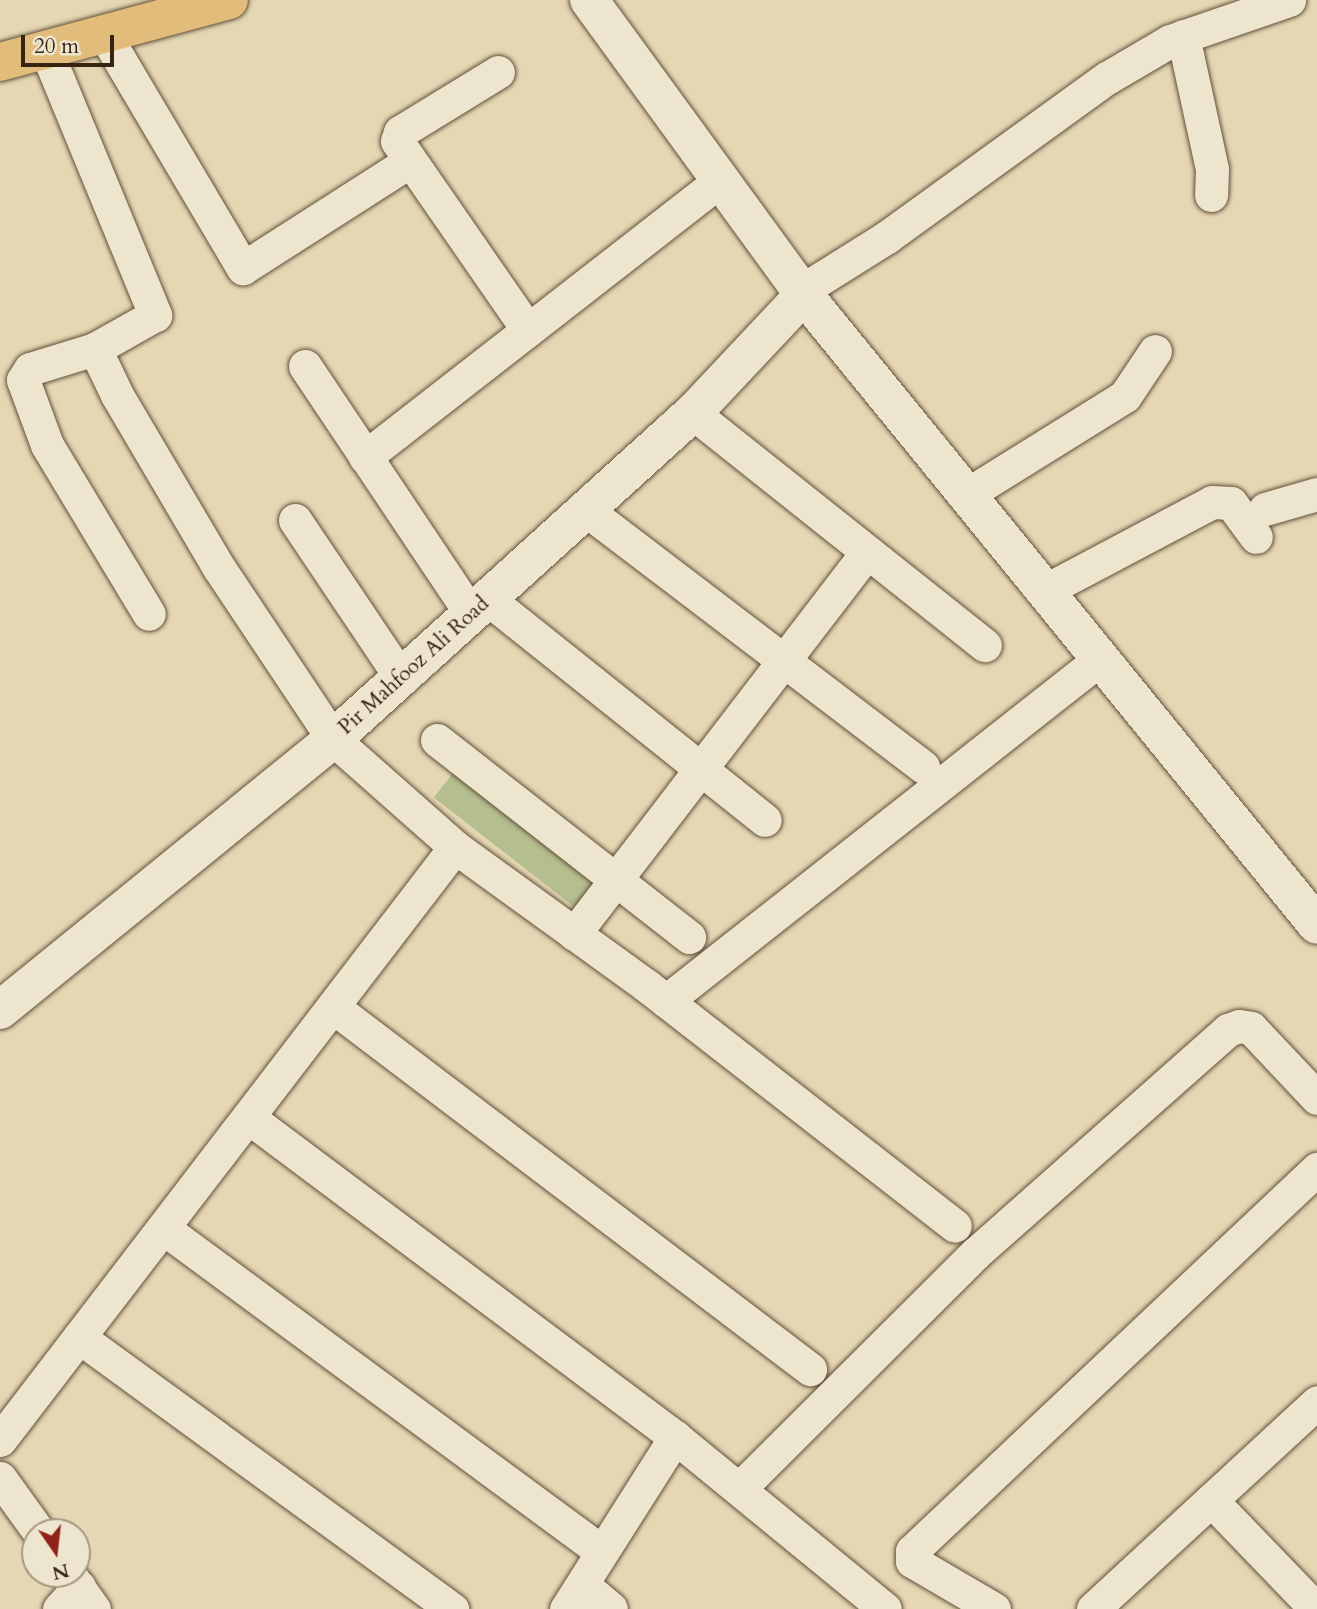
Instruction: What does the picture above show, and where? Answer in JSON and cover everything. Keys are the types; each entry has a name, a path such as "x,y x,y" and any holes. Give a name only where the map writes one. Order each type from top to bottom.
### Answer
{"main road":[{"path":"0,62 105,35 160,9 229,0"}],"street":[{"path":"590,0 802,293 1317,925"},
{"path":"802,293 887,237 1107,78 1183,36 1289,0"},
{"path":"105,35 243,268 409,162"},
{"path":"1183,36 1212,169 1211,195"},
{"path":"46,50 156,307 151,321 95,349 30,369 23,380 47,445 149,614"},
{"path":"498,72 400,132 399,148 528,330"},
{"path":"365,457 720,180"},
{"name":"Pir Mahfooz Ali Road","path":"0,1010 333,739 693,413 802,293"},
{"path":"95,349 117,395 219,568 333,739 455,847 666,1001 955,1226"},
{"path":"966,495 1125,397 1154,351"},
{"path":"304,366 365,457 479,607 701,769 765,820"},
{"path":"693,413 985,645"},
{"path":"1044,591 1212,502 1231,503 1260,523 1317,494"},
{"path":"586,510 923,767"},
{"path":"295,520 401,678"},
{"path":"574,933 867,552"},
{"path":"666,1001 1100,659"},
{"path":"437,740 689,937"},
{"path":"0,1440 455,847"},
{"path":"333,1007 810,1369"},
{"path":"739,1489 976,1252 1228,1030 1239,1026 1251,1028 1317,1098"},
{"path":"248,1117 675,1437 885,1609"},
{"path":"994,1609 912,1561 912,1551 1317,1169"},
{"path":"163,1228 601,1551"},
{"path":"79,1337 452,1609"},
{"path":"1093,1609 1317,1402"},
{"path":"611,1609 575,1597 601,1551 675,1437"},
{"path":"0,1478 29,1518"},
{"path":"1211,1500 1317,1609"}],"green space":[{"path":"453,773 605,892 586,916 434,797"}]}
